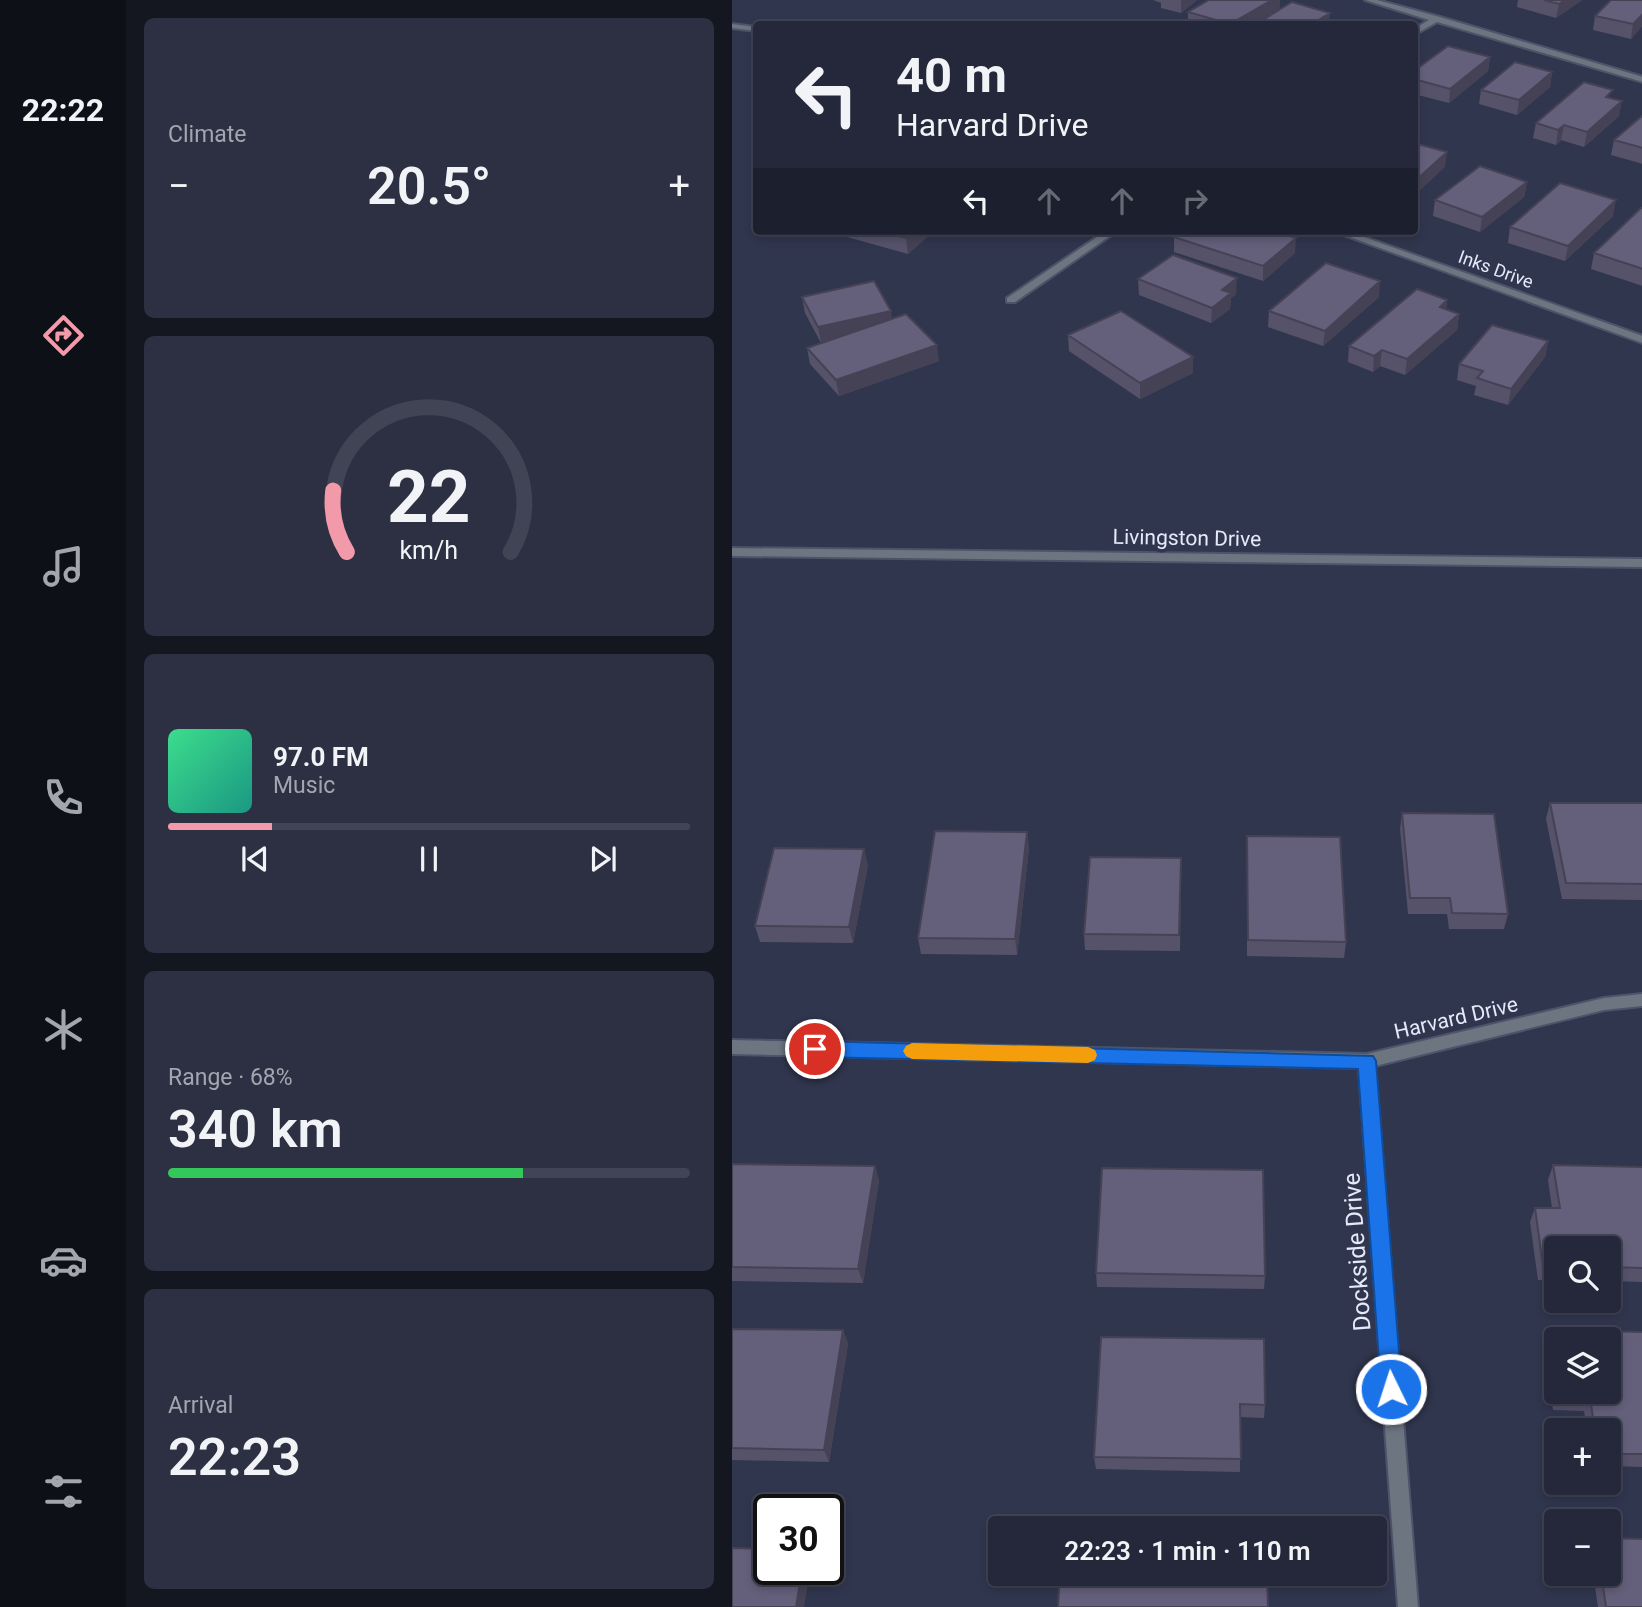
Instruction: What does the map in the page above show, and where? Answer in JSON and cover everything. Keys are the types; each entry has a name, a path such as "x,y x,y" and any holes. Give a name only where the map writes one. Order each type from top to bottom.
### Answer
{"street":[{"path":"1369,0 1643,80"},
{"path":"1418,31 1437,19"},
{"path":"732,26 753,29"},
{"path":"1010,300 1106,235"},
{"name":"Inks Drive","path":"1349,235 1643,340"},
{"name":"Livingston Drive","path":"732,552 1643,563"},
{"name":"Harvard Drive","path":"732,1047 1367,1061 1604,1004 1643,1000"},
{"name":"Dockside Drive","path":"1367,1061 1408,1607"}],"building":[{"path":"1209,0 1272,0 1235,21 1220,21 1188,12"},
{"path":"1544,0 1565,0 1559,4"},
{"path":"1611,0 1643,0 1643,14 1633,24 1595,16"},
{"path":"1292,2 1330,13 1317,21 1261,21"},
{"path":"1448,46 1490,57 1450,89 1418,80 1418,68"},
{"path":"1515,62 1552,72 1519,100 1481,90"},
{"path":"1584,82 1613,90 1606,97 1622,101 1587,132 1564,125 1558,130 1536,123"},
{"path":"1643,115 1643,148 1614,140"},
{"path":"1418,144 1447,152 1418,178"},
{"path":"1480,166 1527,182 1482,217 1435,200"},
{"path":"1560,183 1616,200 1568,246 1510,227"},
{"path":"1641,208 1643,269 1594,253"},
{"path":"1287,235 1296,238 1263,266 1174,237"},
{"path":"1173,255 1237,278 1222,290 1231,293 1212,308 1138,279"},
{"path":"1326,263 1380,281 1325,331 1269,311"},
{"path":"874,281 891,311 818,327 802,297"},
{"path":"1417,289 1447,300 1440,307 1459,314 1407,359 1382,350 1374,356 1349,346"},
{"path":"1121,311 1193,357 1140,383 1068,335"},
{"path":"906,314 937,345 836,380 807,348"},
{"path":"1492,325 1548,341 1511,389 1477,378 1483,371 1459,364"},
{"path":"1550,803 1643,803 1643,884 1566,883"},
{"path":"1402,813 1494,814 1508,914 1452,913 1450,898 1410,898"},
{"path":"935,831 1027,832 1015,939 918,938"},
{"path":"1247,836 1340,837 1346,942 1248,940"},
{"path":"774,848 864,849 849,927 755,926"},
{"path":"1090,857 1181,858 1179,935 1084,934"},
{"path":"732,1164 875,1166 858,1269 732,1267"},
{"path":"1553,1165 1643,1167 1643,1268 1621,1267 1621,1236 1544,1236 1543,1266 1535,1208 1560,1208"},
{"path":"1102,1168 1263,1170 1265,1276 1096,1273"},
{"path":"732,1329 843,1330 824,1450 732,1448"},
{"path":"1621,1332 1643,1332 1643,1454 1621,1454 1621,1418 1593,1418 1591,1404 1621,1404"},
{"path":"1101,1337 1264,1339 1265,1405 1240,1404 1241,1459 1094,1457"},
{"path":"1621,1538 1643,1539 1643,1607 1606,1607 1603,1586 1621,1586"},
{"path":"732,1548 753,1549 753,1585 800,1585 796,1607 732,1607"},
{"path":"1059,1586 1267,1586 1268,1607 1058,1607"}],"slow traffic":[{"path":"912,1051 1088,1055"}],"route":[{"path":"815,1049 1367,1061 1391,1389"}]}
